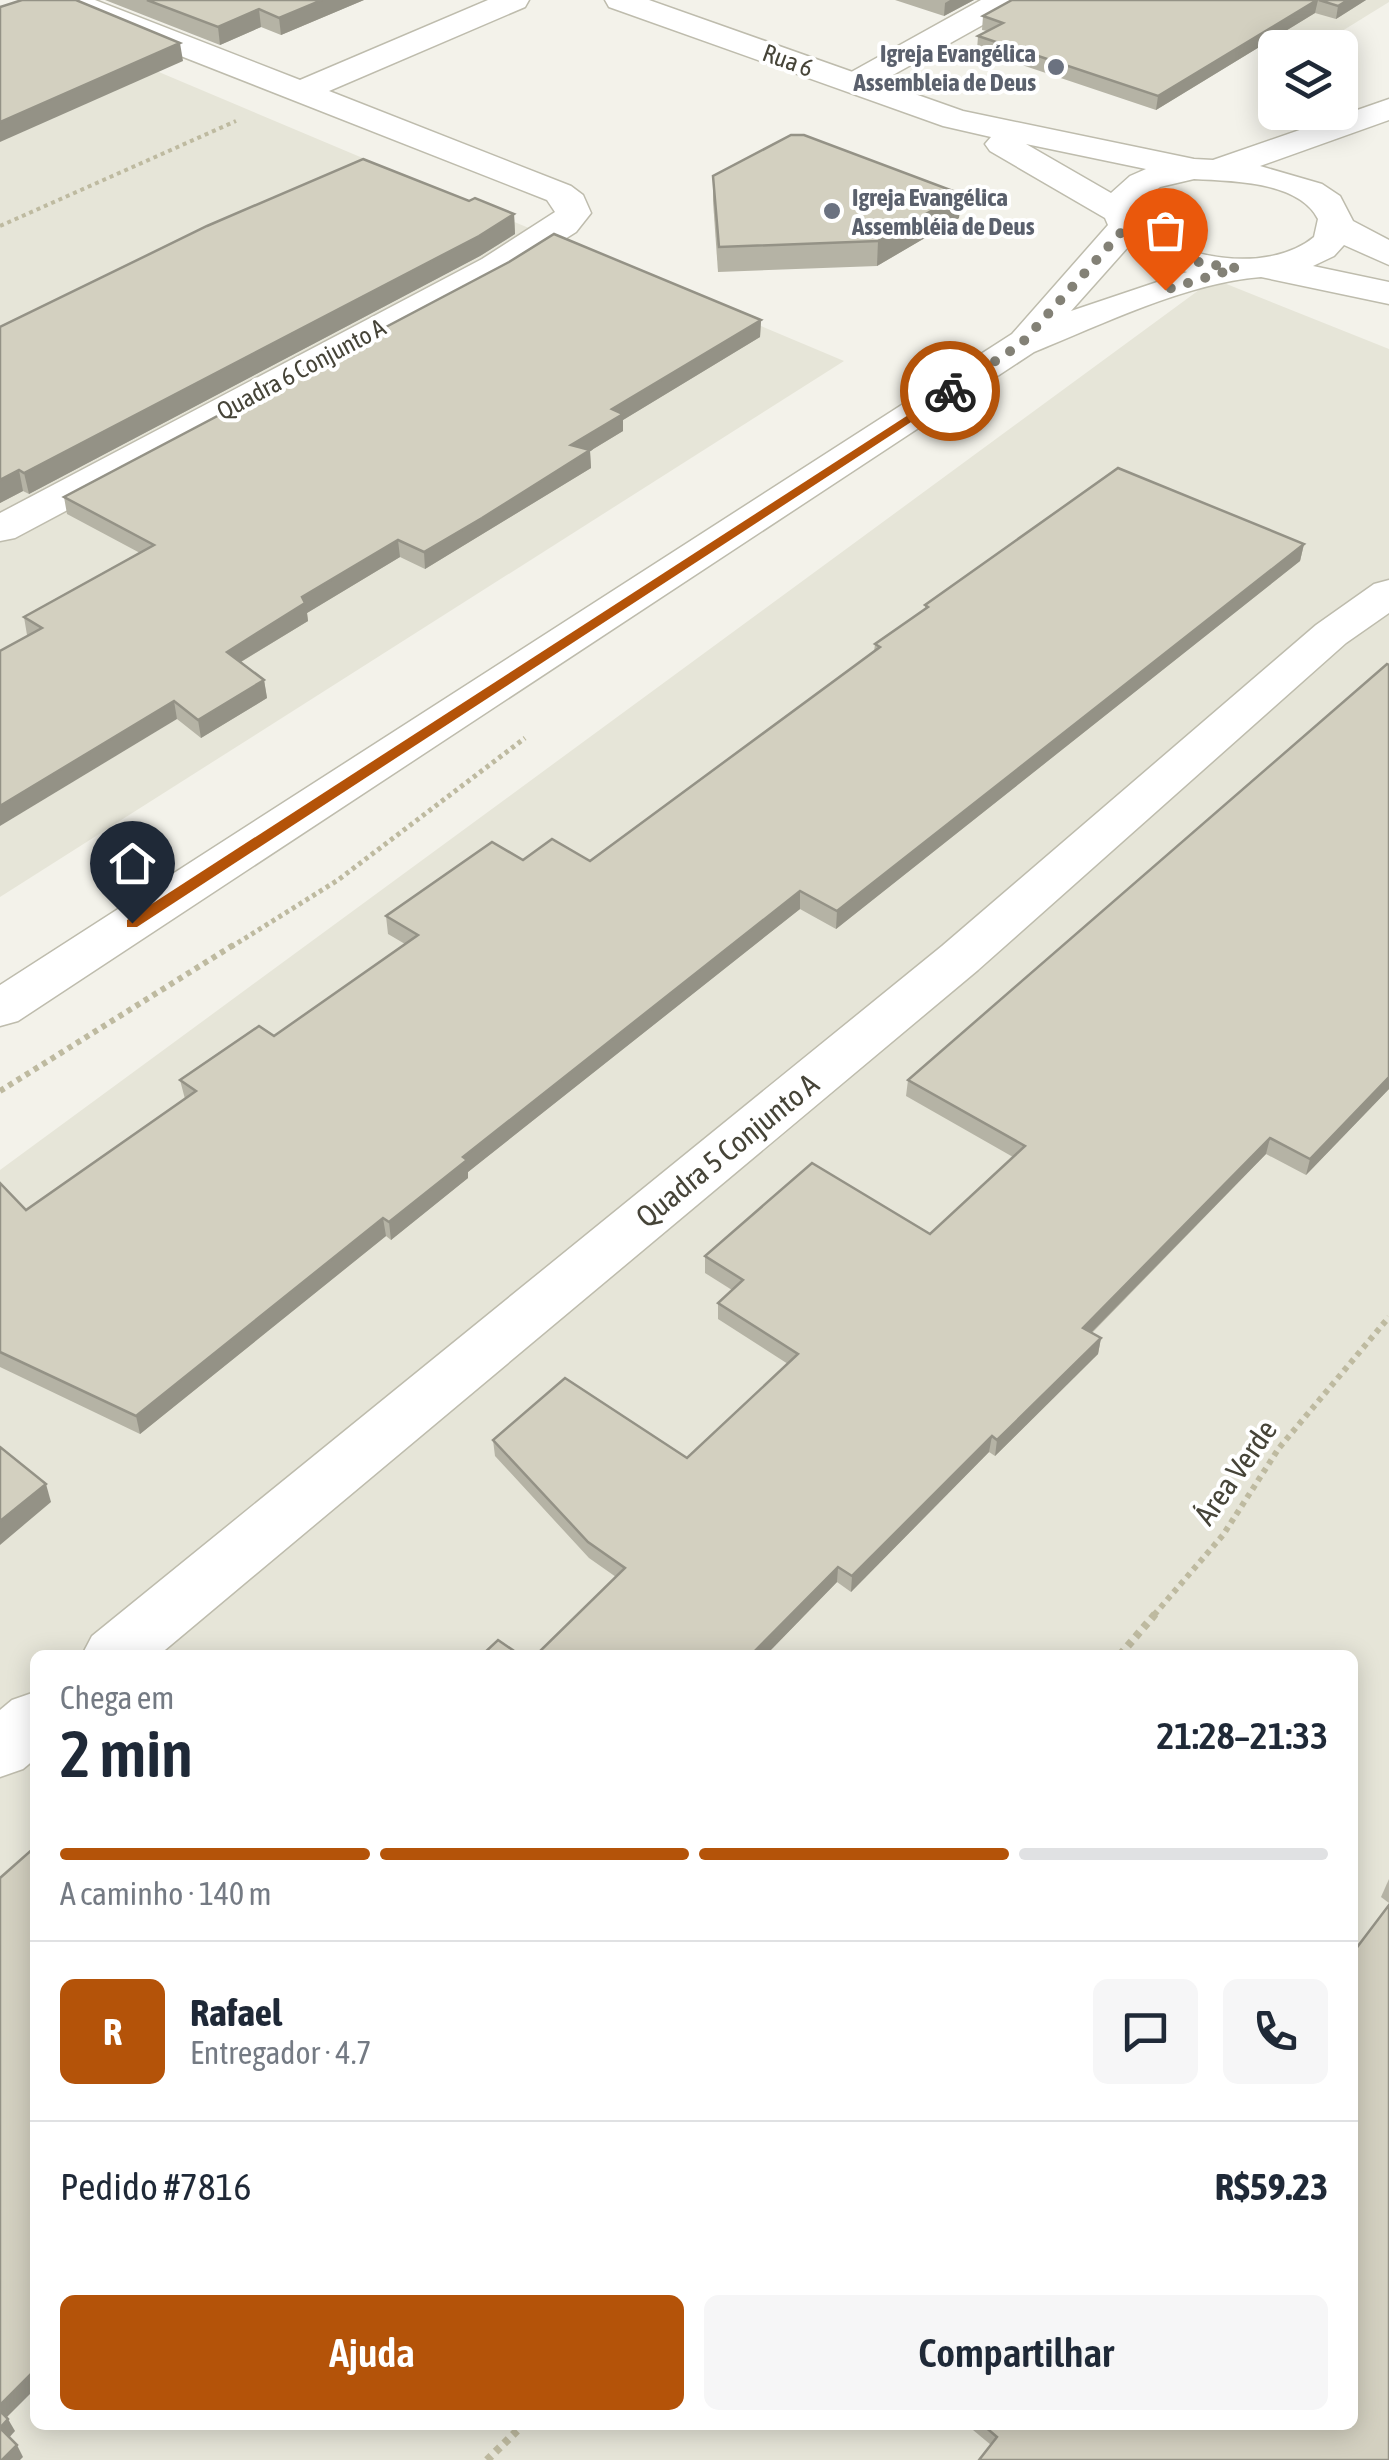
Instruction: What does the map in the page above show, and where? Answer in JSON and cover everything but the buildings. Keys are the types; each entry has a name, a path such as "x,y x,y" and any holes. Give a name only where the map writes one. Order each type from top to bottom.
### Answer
{"street":[{"path":"67,0 304,90 514,0"},
{"name":"Rua 6","path":"620,0 955,119 1207,169 1284,180 1309,191 1340,191"},
{"path":"855,84 1004,0"},
{"name":"Quadra 6 Conjunto A","path":"0,528 509,258 564,224 574,213 571,202 559,193 304,90"},
{"path":"1021,344 1123,220 1125,197 1140,184 1164,174 1207,169 1389,112"},
{"path":"0,1009 1021,344 1129,302 1249,267 1315,253 1330,241 1340,191 1389,112"},
{"name":"Rua 6","path":"955,119 1123,220 1143,242 1169,255 1249,267"},
{"path":"1340,191 1389,254"},
{"path":"1249,267 1389,292"},
{"name":"Quadra 5 Conjunto A","path":"120,1650 960,958 1331,634 1389,593"},
{"path":"0,1749 30,1724"}],"path":[{"path":"0,226 304,90"},
{"path":"0,1092 338,880 537,730"},
{"name":"Área Verde","path":"1124,1650 1224,1535 1280,1448 1389,1317"},
{"path":"487,2460 518,2430"}],"shaded area":[{"path":"1184,0 1389,0 1344,30 1277,30"},
{"path":"0,5 844,361 0,897"},
{"path":"1214,279 1389,349 1389,2460 0,2460 0,1170"}],"way so far":[{"path":"950,391 1021,344 1126,227 1143,242 1169,255 1237,268 1165,290"}],"place":[{"name":"Igreja Evangélica Assembleia de Deus","path":"1056,67"},
{"name":"Igreja Evangélica Assembléia de Deus","path":"832,211"}],"route":[{"path":"132,923 950,391"}]}
